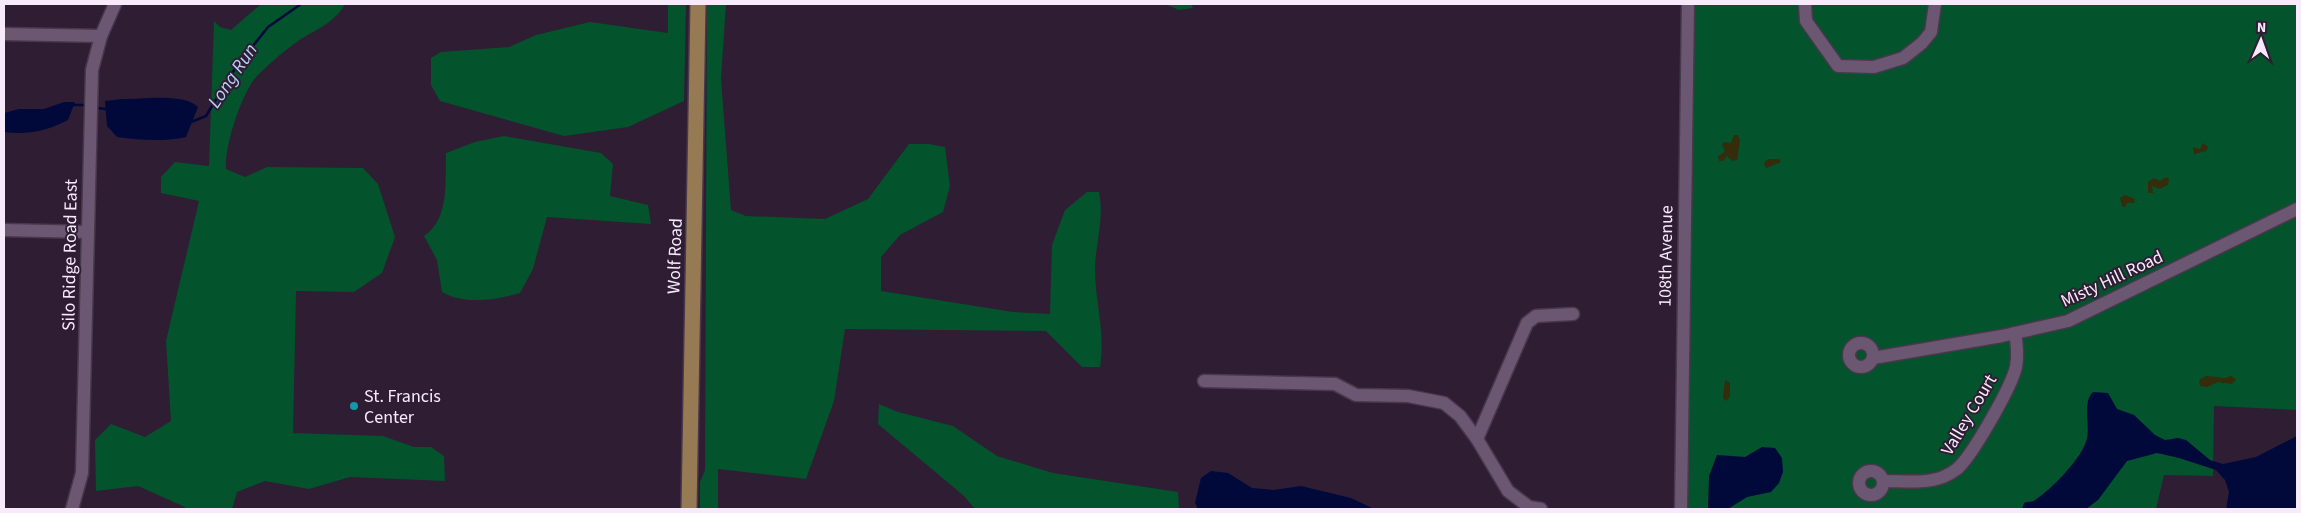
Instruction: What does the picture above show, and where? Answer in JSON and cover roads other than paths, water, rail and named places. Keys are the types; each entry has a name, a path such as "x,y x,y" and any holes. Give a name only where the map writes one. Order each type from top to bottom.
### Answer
{"main road":[{"name":"Wolf Road","path":"689,509 698,4"}],"street":[{"name":"Silo Ridge Road East","path":"72,509 82,473 92,70 101,36 115,4"},
{"name":"108th Avenue","path":"1680,509 1688,4"},
{"path":"1805,4 1806,21 1838,66 1874,67 1903,58 1922,43 1931,32 1935,4"},
{"path":"4,34 101,36"},
{"name":"Misty Hill Road","path":"1872,358 2015,333 2068,321 2297,209"},
{"path":"4,230 88,232"},
{"path":"1476,439 1526,323 1536,316 1573,314"},
{"name":"Valley Court","path":"1883,481 1928,481 1957,469 1971,452 2009,385 2016,367 2017,348 2015,333"},
{"path":"1204,381 1335,384 1356,396 1408,396 1444,403 1460,416 1508,492 1529,507 1541,509"}],"waterway":[{"name":"Long Run","path":"191,122 206,116 236,67 268,27 301,4"},
{"name":"Long Run","path":"71,105 84,105"},
{"name":"Long Run","path":"98,108 106,109"}],"place":[{"name":"St. Francis Center","path":"354,406"}]}
